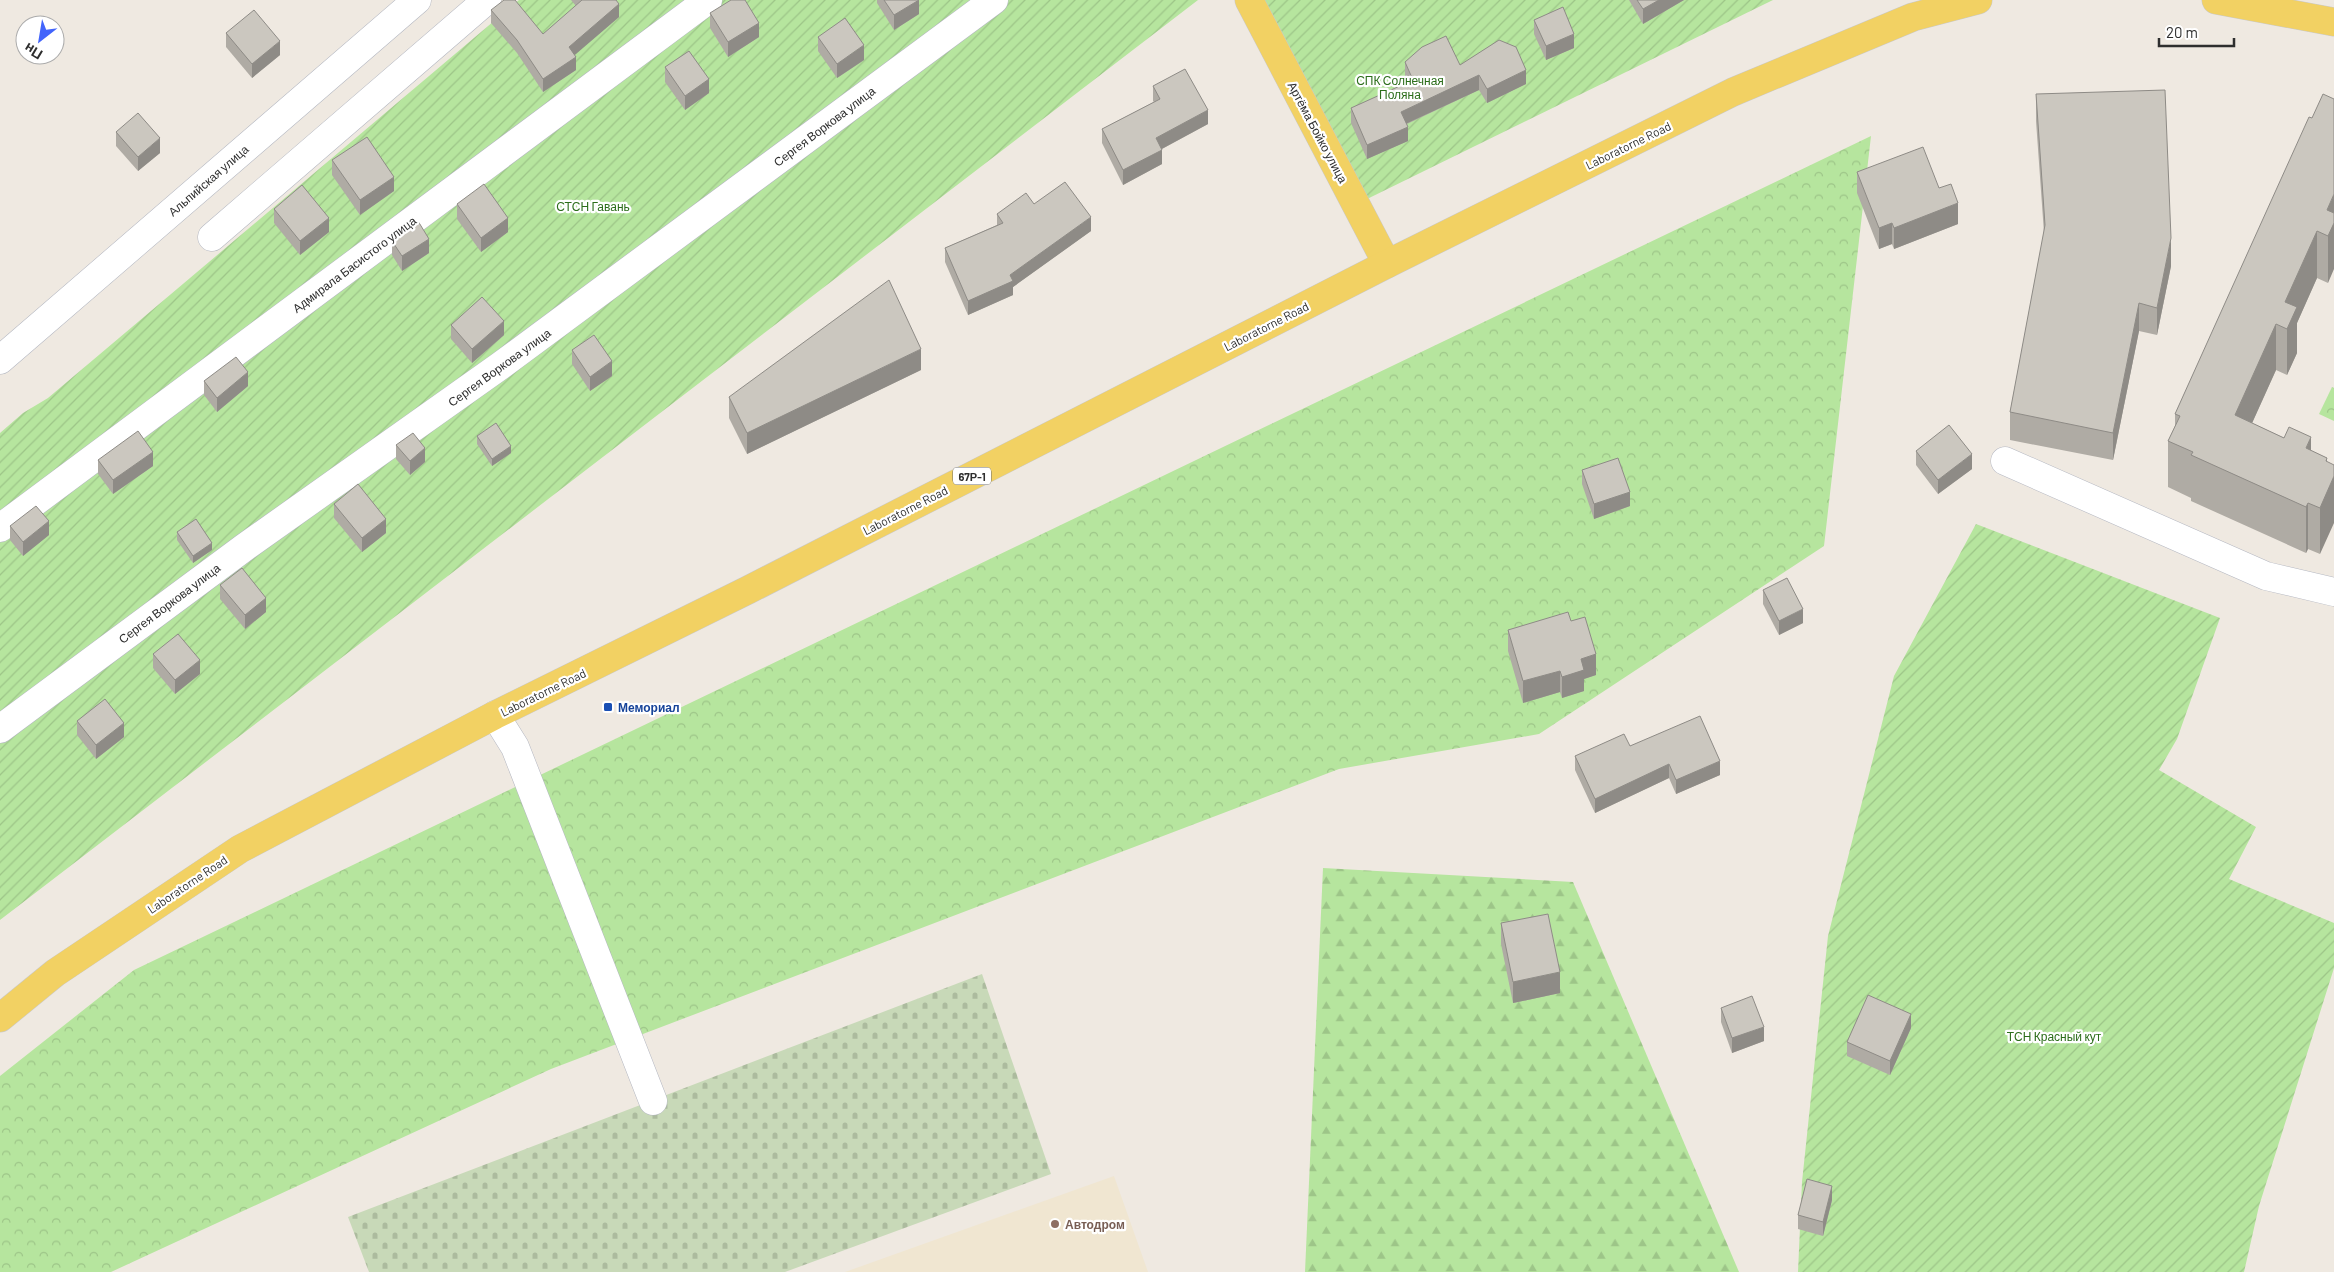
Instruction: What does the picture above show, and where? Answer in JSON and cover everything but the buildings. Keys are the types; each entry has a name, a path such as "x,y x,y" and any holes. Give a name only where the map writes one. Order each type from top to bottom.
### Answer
{"main road":[{"name":"Артёма Бойко улица","path":"1249,0 1387,264"},
{"name":"Laboratorne Road","path":"0,1018 55,973 240,849 495,715 748,590 1387,264 1733,92 1913,17 1978,0"},
{"path":"2216,0 2334,22"}],"street":[{"name":"Альпийская улица","path":"0,360 417,0"},
{"path":"212,237 487,0"},
{"name":"Адмирала Басистого улица","path":"0,528 708,0"},
{"name":"Сергея Воркова улица","path":"0,729 245,547 500,366 994,0"},
{"path":"2005,461 2266,576 2334,592"},
{"path":"495,715 515,747 653,1101"}],"shaded area":[{"name":"Автодром","path":"1114,1176 1148,1272 845,1272"}],"green space":[{"name":"СТСН Гавань","path":"519,0 1198,0 0,920 0,433 23,413 48,398"},
{"name":"СПК Солнечная Поляна","path":"1256,0 1773,0 1363,201"},
{"path":"1871,136 1824,546 1539,734 1339,769 551,1069 111,1272 0,1272 0,1076 134,970"},
{"path":"2332,387 2334,388 2334,421 2319,414"},
{"name":"ТСН Красный кут","path":"1976,524 2220,618 2177,739 2159,770 2256,827 2229,879 2334,923 2334,968 2259,1206 2244,1272 1798,1272 1802,1182 1828,936 1894,676"},
{"path":"1323,868 1573,882 1739,1272 1305,1272"},
{"path":"982,974 1051,1174 785,1272 369,1272 348,1217"}],"place":[{"name":"Мемориал","path":"608,707"},
{"name":"Автодром","path":"1055,1224"}]}
